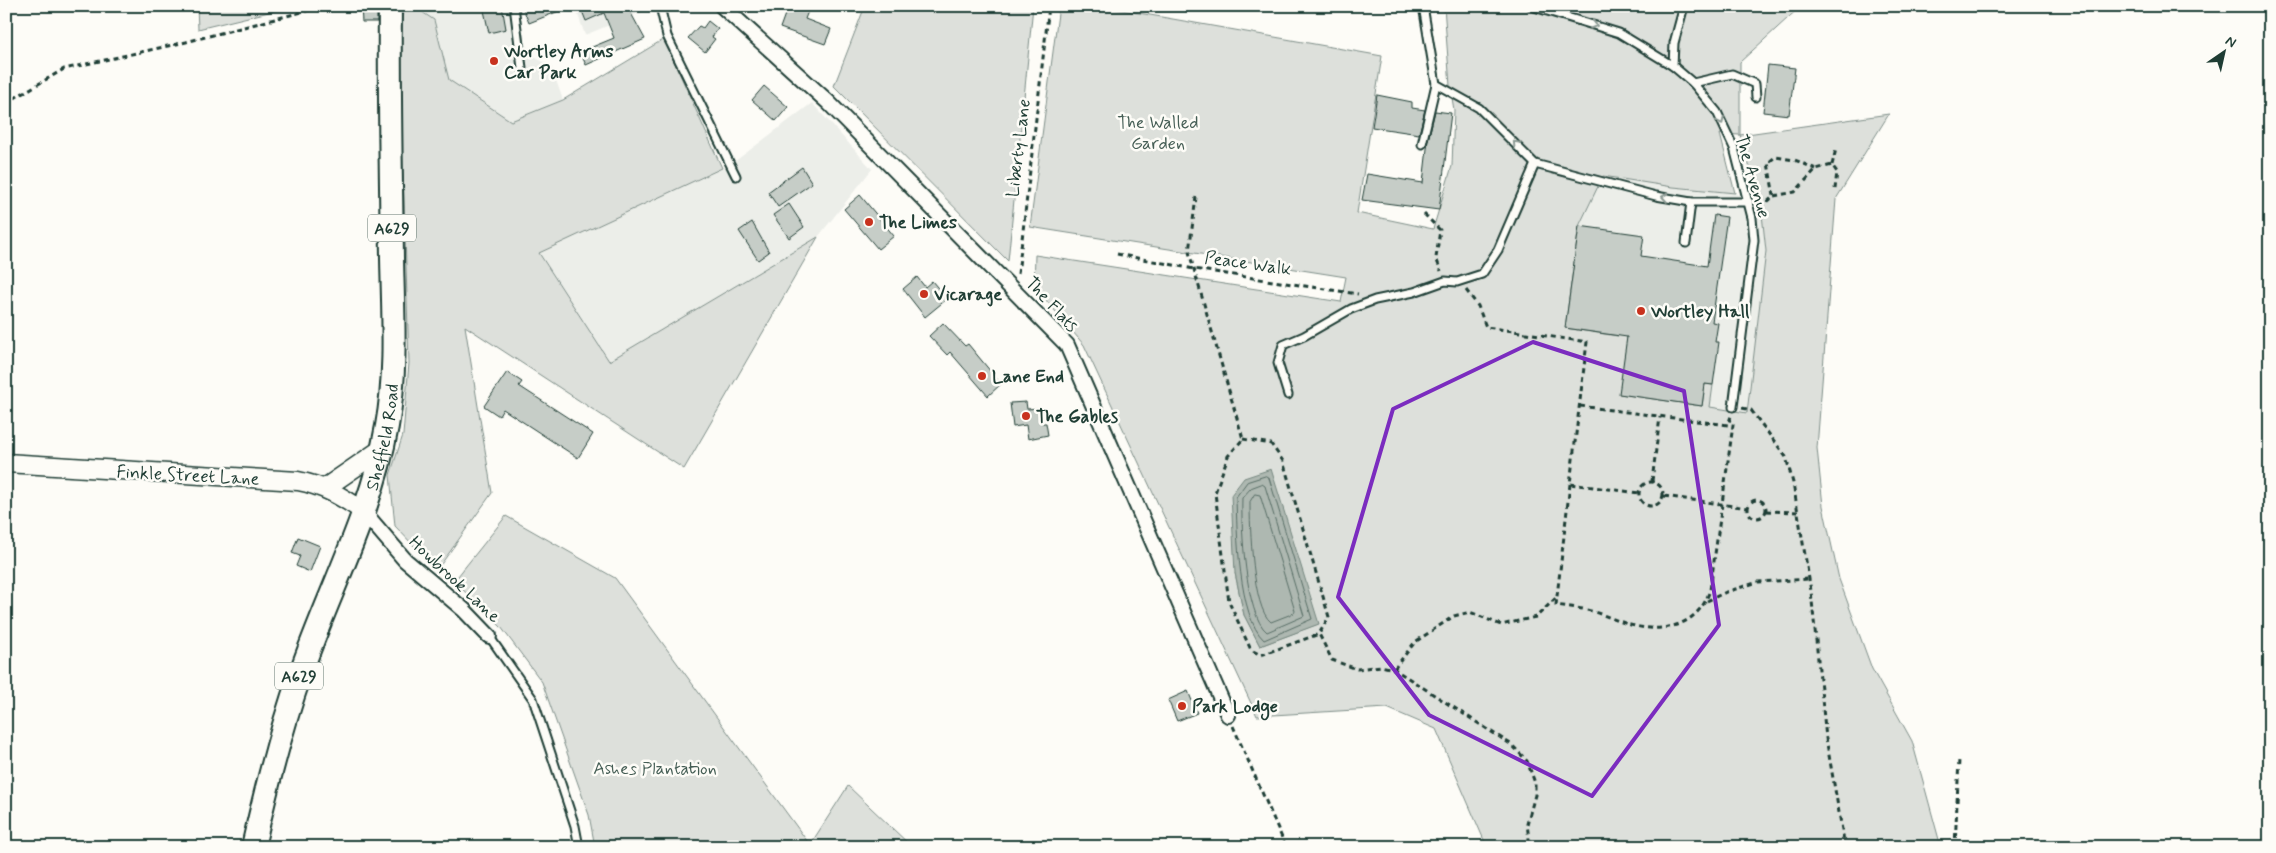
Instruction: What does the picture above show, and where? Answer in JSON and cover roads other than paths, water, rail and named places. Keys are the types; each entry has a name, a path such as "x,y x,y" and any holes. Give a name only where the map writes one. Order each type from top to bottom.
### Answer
{"highway":[{"name":"Sheffield Road","path":"253,847 267,783 300,675 363,511 383,448 394,373 389,70 390,6"}],"street":[{"name":"The Flats","path":"722,6 828,102 1067,345 1228,715"},
{"path":"325,488 383,448"},
{"name":"Finkle Street Lane","path":"6,463 298,481 325,488 363,511"},
{"name":"Howbrook Lane","path":"363,511 405,560 464,610 489,636"}],"lane":[{"path":"514,6 522,68"},
{"path":"660,6 667,36 736,176"},
{"path":"1422,6 1436,84 1422,144"},
{"name":"The Avenue","path":"1531,6 1619,33 1673,66 1693,83 1717,112 1734,148 1751,205 1754,240 1733,407"},
{"path":"1673,66 1674,44 1684,6"},
{"path":"1693,83 1732,74 1755,84 1756,97"},
{"path":"1436,84 1479,108 1535,164 1656,196 1691,202 1751,205"},
{"path":"1288,395 1278,363 1284,345 1304,336 1351,309 1375,300 1414,292 1445,281 1458,282 1482,274 1498,250 1535,164"},
{"path":"1686,243 1691,202"},
{"name":"Howbrook Lane","path":"489,636 534,699 575,826 579,847"}],"water":[{"path":"1271,469 1319,624 1260,646 1244,615 1235,573 1231,495 1244,478"}],"place":[{"name":"Wortley Arms Car Park","path":"494,61"},
{"name":"The Limes","path":"869,222"},
{"name":"Vicarage","path":"924,294"},
{"name":"Wortley Hall","path":"1641,311"},
{"name":"Lane End","path":"982,376"},
{"name":"The Gables","path":"1026,416"},
{"name":"Park Lodge","path":"1182,706"}],"park label":[{"name":"The Walled Garden","path":"1158,132"},
{"name":"Ashes Plantation","path":"655,768"}]}
